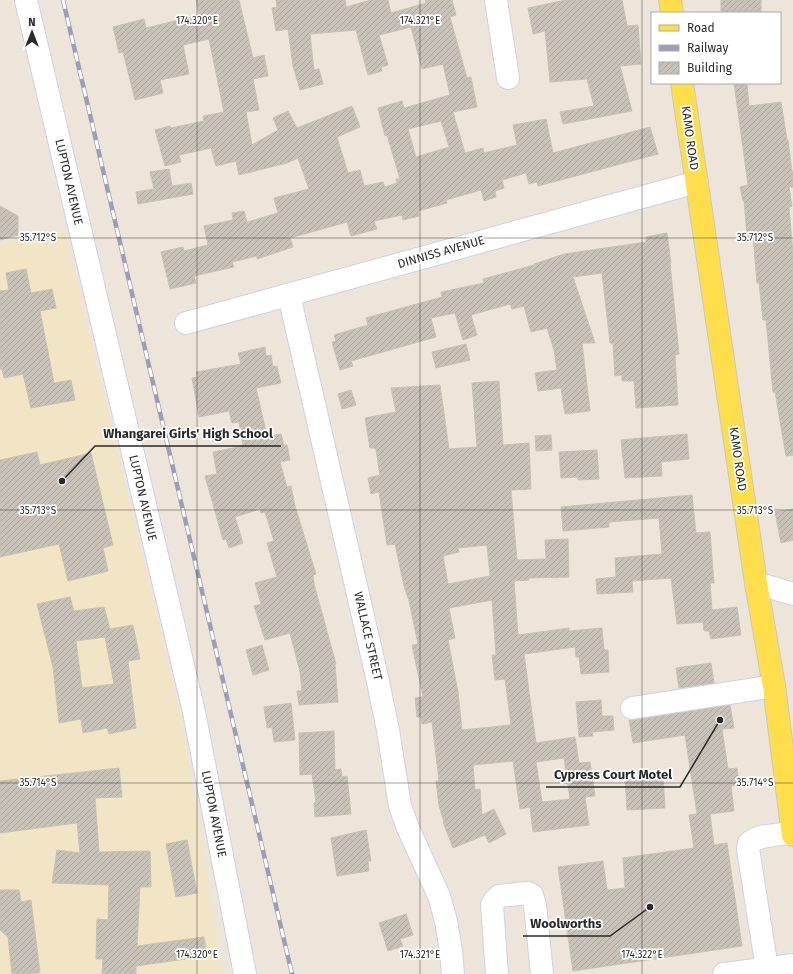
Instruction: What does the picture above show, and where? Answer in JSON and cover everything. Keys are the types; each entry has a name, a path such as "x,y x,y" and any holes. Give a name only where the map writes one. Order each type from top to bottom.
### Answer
{"main road":[{"path":"670,0 672,12"},
{"name":"KAMO ROAD","path":"682,84 756,583 774,686 793,834"}],"street":[{"name":"LUPTON AVENUE","path":"26,0 194,712 245,974"},
{"path":"496,0 508,78"},
{"name":"DINNISS AVENUE","path":"186,323 697,182"},
{"name":"WALLACE STREET","path":"289,294 377,677 388,730 400,806 408,828 439,896 446,921 453,974"},
{"path":"756,583 793,594"},
{"path":"632,708 774,686"},
{"path":"767,969 748,849 749,843 753,840 761,838 793,834"},
{"path":"497,974 492,905 499,896 528,893 532,895 534,905 542,974"},
{"path":"724,974 793,965"}],"shaded area":[{"path":"64,230 180,715 223,974 0,974 0,246"}],"building":[{"path":"196,0 239,0 253,58 264,55 268,76 253,79 259,110 246,112 252,145 278,130 273,118 288,111 297,128 352,106 360,127 337,137 348,173 360,170 364,186 383,182 385,187 397,183 396,179 400,179 387,135 385,136 378,108 402,101 404,108 450,95 443,64 422,69 411,27 379,35 388,65 381,67 382,71 368,75 356,30 310,34 314,70 319,69 323,84 300,90 293,66 288,29 276,31 272,8 277,7 276,0 345,0 346,7 371,0 388,0 391,13 426,3 425,0 452,0 456,15 450,17 467,78 471,77 477,107 453,112 465,153 483,148 484,153 517,145 513,125 546,119 553,153 650,127 658,154 538,186 537,182 529,184 526,173 502,180 504,188 495,191 496,197 484,201 481,190 446,200 447,203 418,211 419,216 403,220 402,215 374,221 377,229 351,236 347,222 290,238 293,247 257,259 257,256 232,262 234,267 194,276 196,283 170,289 161,252 183,247 184,251 208,245 204,226 233,220 232,213 244,211 247,222 278,213 274,198 309,189 298,158 287,163 239,175 236,161 216,166 211,148 179,155 181,162 165,166 155,130 170,126 171,128 204,121 203,116 224,112 209,39 183,45 189,74 160,80 163,93 135,100 123,52 119,53 113,27 144,19 146,28 199,15","holes":["441,121 449,147 416,157 408,129"]},
{"path":"566,0 622,0 627,26 638,25 641,64 620,66 632,111 563,124 560,112 594,106 587,79 550,82 545,31 533,34 528,8"},
{"path":"721,0 761,0 761,12 721,12"},
{"path":"734,84 747,84 749,106 781,102 792,172 793,171 793,187 789,187 792,206 789,207 793,253 793,455 786,456 775,392 773,392 766,320 763,320 759,283 757,283 753,236 747,236 744,200 743,201 740,187 748,185"},
{"path":"169,169 172,186 191,183 193,194 138,204 136,192 154,189 150,172"},
{"path":"0,206 18,216 18,235 0,240"},
{"path":"667,233 679,354 675,355 678,405 636,408 634,381 622,381 622,375 615,376 613,343 610,343 602,273 573,277 595,343 582,343 590,411 565,414 561,388 538,391 535,373 557,370 554,350 547,328 531,332 524,306 512,309 510,304 471,315 477,335 463,340 455,313 431,318 436,337 351,361 353,366 340,370 332,342 336,341 334,335 368,325 366,318 442,297 441,292 484,283 483,279 534,265 564,254 646,242 646,237"},
{"path":"26,269 31,293 52,289 56,308 40,311 54,383 71,380 75,400 31,408 23,374 4,378 2,369 0,369 0,291 9,290 6,273"},
{"path":"466,344 470,360 436,368 432,352"},
{"path":"265,347 266,356 271,355 273,367 277,366 281,383 256,388 267,436 281,434 284,445 287,445 290,460 280,462 287,487 291,486 295,506 316,574 313,575 314,584 336,664 338,702 299,705 297,691 302,691 300,672 290,633 265,640 254,606 261,604 255,583 277,577 267,543 274,541 265,512 261,513 260,509 235,517 243,543 229,548 226,539 223,540 205,476 217,474 213,452 243,446 239,422 232,423 229,411 199,417 192,378 197,377 196,372 241,364 238,353"},
{"path":"499,381 503,445 529,443 531,489 511,490 517,560 546,559 545,540 568,539 569,577 529,578 529,580 514,581 518,635 569,628 569,631 602,628 604,650 608,650 609,672 581,674 579,657 576,657 575,647 524,654 536,743 575,737 579,763 590,762 595,796 585,797 589,825 533,832 530,807 520,809 513,761 473,765 475,790 480,789 482,815 494,809 506,834 489,843 485,835 453,848 443,822 439,806 436,781 439,781 432,722 422,724 421,717 417,717 415,698 423,697 412,645 418,644 409,601 404,586 395,544 387,545 379,492 371,494 368,478 380,475 376,450 374,448 370,448 365,418 396,412 391,388 440,385 449,449 477,447 472,383","holes":["487,545 490,576 448,584 443,556 459,552 458,548","492,600 496,655 492,655 495,680 505,679 511,725 462,730 458,692 448,640 455,638 449,608","564,758 570,799 542,802 536,762"]},
{"path":"351,390 356,405 342,409 338,394"},
{"path":"687,434 689,459 661,462 662,476 625,478 621,440"},
{"path":"551,435 552,450 536,451 535,436"},
{"path":"597,450 599,479 578,480 578,477 561,478 559,452"},
{"path":"37,452 40,465 91,453 113,545 103,548 108,571 68,581 59,544 0,557 0,460"},
{"path":"692,495 696,533 710,532 714,583 710,583 712,610 737,607 741,635 711,639 709,631 704,631 703,622 677,624 671,578 632,581 633,592 597,594 596,579 616,577 615,558 662,554 659,518 609,522 609,527 563,531 561,507"},
{"path":"793,509 793,540 781,543 775,512"},
{"path":"70,597 74,611 104,607 110,629 133,625 140,659 128,661 136,728 109,734 107,728 83,733 81,719 59,723 53,667 37,604","holes":["105,637 114,684 82,688 76,641"]},
{"path":"262,645 269,670 253,675 246,650"},
{"path":"711,663 714,683 679,688 676,668"},
{"path":"601,700 602,716 613,716 614,730 592,732 593,736 579,737 576,702"},
{"path":"291,703 295,740 274,742 272,727 267,728 264,707"},
{"path":"730,705 734,728 722,729 728,769 737,768 739,785 731,786 734,811 710,814 714,845 727,843 742,946 573,971 558,867 603,861 607,890 625,888 623,858 694,848 689,815 697,814 685,735 633,743 629,720"},
{"path":"334,731 335,770 341,769 342,777 347,776 351,814 315,817 314,803 316,802 312,774 300,775 299,733"},
{"path":"119,768 122,797 95,798 99,852 150,851 151,887 140,887 137,946 204,937 207,956 136,966 136,974 102,974 103,959 96,959 97,919 108,920 109,885 52,883 57,850 80,853 77,823 0,833 0,781"},
{"path":"663,776 665,808 627,810 625,778"},
{"path":"366,830 371,861 368,861 369,871 337,876 331,838"},
{"path":"187,840 197,893 176,897 166,844"},
{"path":"0,890 19,890 21,902 31,900 40,973 12,974 8,937 0,930"},
{"path":"406,914 413,935 400,939 403,946 388,951 379,923"}],"railway":[{"path":"63,0 292,974"}],"place":[{"name":"Whangarei Girls' High School","path":"62,481"},
{"name":"Cypress Court Motel","path":"720,720"},
{"name":"Woolworths","path":"650,907"}]}
